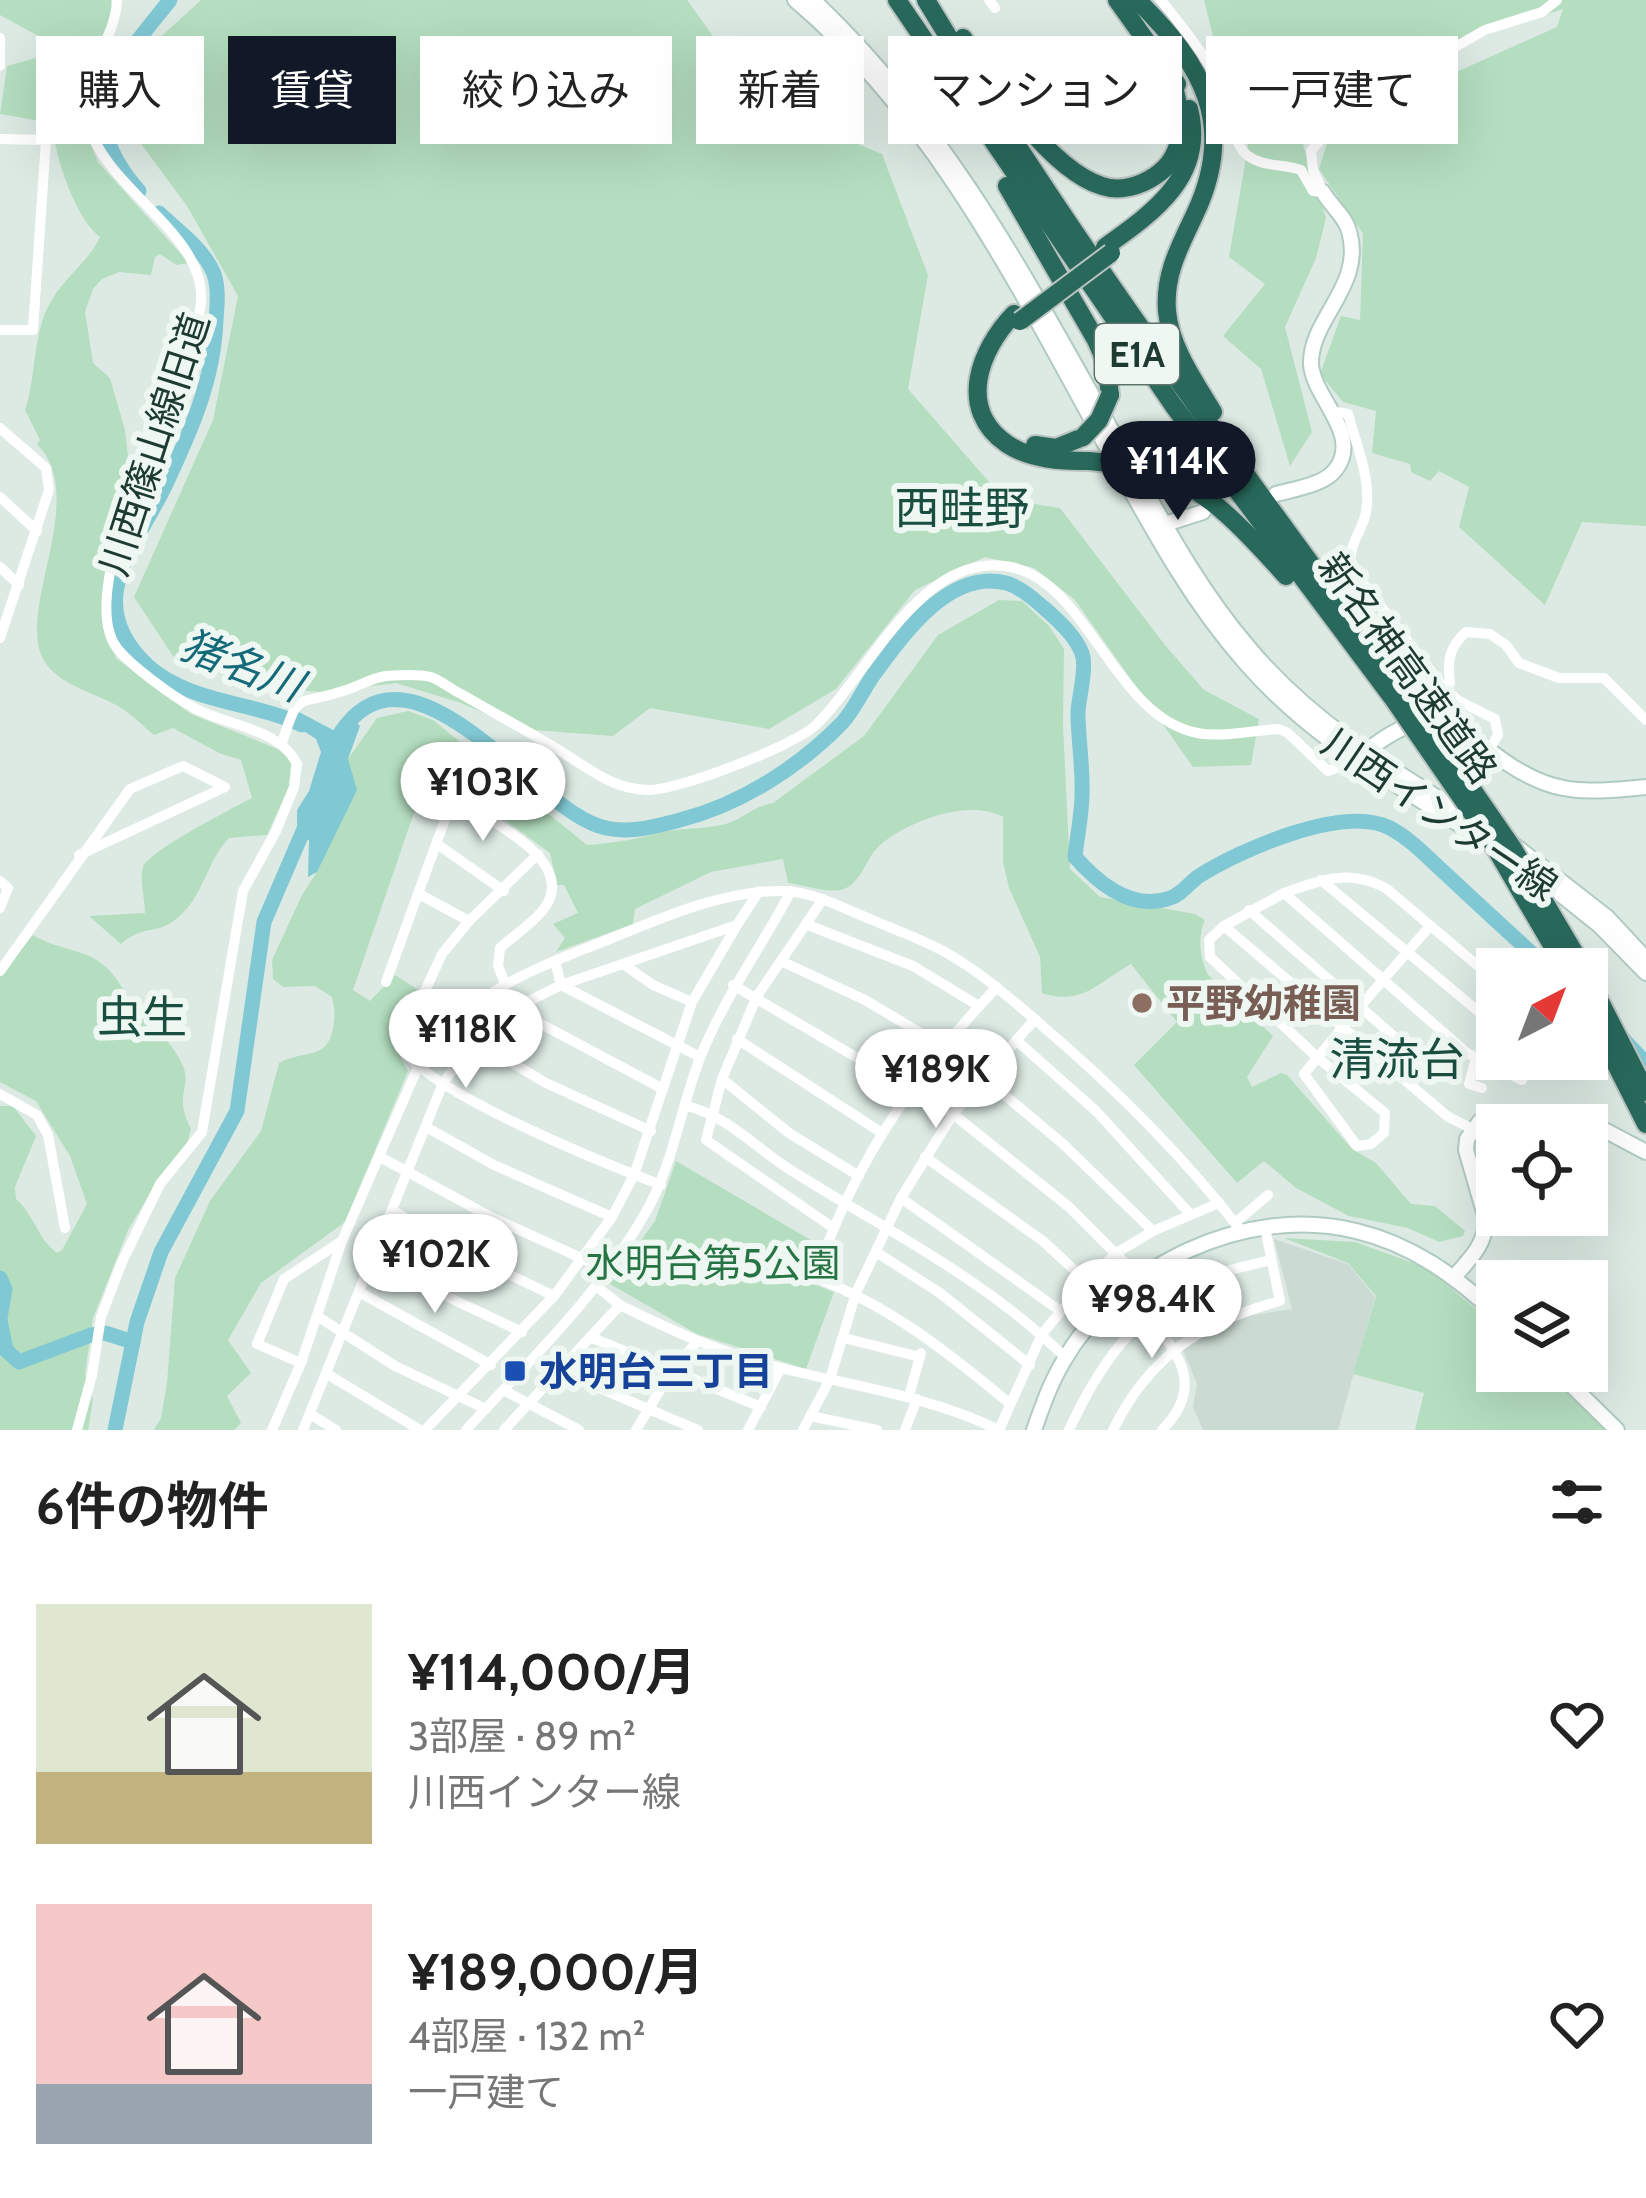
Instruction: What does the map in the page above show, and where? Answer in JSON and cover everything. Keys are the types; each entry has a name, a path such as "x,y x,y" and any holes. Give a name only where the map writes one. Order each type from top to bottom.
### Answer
{"highway":[{"name":"新名神高速道路","path":"897,0 921,36"},
{"name":"新名神高速道路","path":"926,0 1051,199 1256,488 1490,838 1554,948"},
{"path":"939,0 962,36"},
{"path":"1117,0 1143,36"},
{"path":"1137,0 1168,36"},
{"path":"1182,56 1211,104 1215,155 1209,181 1177,251 1168,283 1167,314 1177,346 1249,465 1256,488"},
{"path":"1182,63 1201,115 1203,140 1190,183 1165,213 994,334 982,359 977,387 985,417 994,433 1021,451 1063,461 1151,467 1200,490 1283,572 1396,698"},
{"path":"1108,250 1170,196 1188,165 1193,135 1182,97"},
{"path":"980,144 1106,363 1110,394 1099,420 1082,437 1057,448 1033,445 1015,436 992,409 990,372 1017,318"},
{"name":"新名神高速道路","path":"993,144 1173,405 1512,847 1571,948"},
{"path":"1045,144 1082,176 1104,187 1124,188 1164,170 1178,144"},
{"name":"新名神高速道路","path":"1608,1017 1646,1092"},
{"path":"1608,1049 1646,1124"}],"main road":[{"name":"川西インター線","path":"795,0 878,82 957,184 1159,527"},
{"name":"川西インター線","path":"813,0 885,74 964,175 1159,527 1190,592 1243,661 1311,729 1543,865 1606,917 1646,958"},
{"path":"1276,494 1319,481 1336,469 1343,446 1311,362 1318,332 1344,291 1350,245 1345,221 1323,191"},
{"path":"1159,527 1203,512"},
{"path":"1359,757 1390,733 1443,722 1556,787 1600,791 1646,787"},
{"name":"川西インター線","path":"1359,757 1556,887 1646,973"},
{"path":"1454,1277 1477,1250 1486,1230 1466,1150 1472,1129 1492,1117 1576,1120 1646,1152"},
{"path":"1034,1430 1065,1358 1089,1326 1140,1278 1238,1227 1353,1230 1407,1249 1476,1296"},
{"path":"1578,1392 1617,1430"}],"street":[{"name":"川西篠山線旧道","path":"117,0 117,14 84,100 87,120 105,162 192,256 203,288 180,380 107,578 106,621 114,644 131,662 194,708 283,739"},
{"path":"1161,0 1196,44 1222,91 1240,147 1267,165 1300,170 1313,191 1323,191 1312,170 1310,151 1334,123 1485,30 1542,12 1557,0"},
{"path":"0,38 0,66"},
{"path":"0,139 46,140 33,330 0,331"},
{"path":"1331,411 1348,414 1365,476 1366,516 1350,548 1351,568 1445,689 1495,718 1498,735 1490,748"},
{"path":"0,428 46,468 49,490 1,636"},
{"path":"0,497 37,531"},
{"path":"77,1430 101,1317 128,1248 160,1184 202,1132 243,891 294,787 297,764 283,739 294,705 302,699 342,692 385,676 429,676 606,781 645,790 666,789 802,735 848,689 880,640 939,584 978,566 1012,567 1069,605 1119,675 1168,723 1199,734 1279,729 1328,771 1359,757"},
{"path":"0,567 19,585"},
{"path":"1445,689 1450,683 1447,661 1457,640 1466,632 1490,634 1519,663 1558,678 1604,678 1646,720"},
{"path":"0,971 80,856 130,789 183,766 225,787 80,856"},
{"path":"386,982 447,814 470,807 538,854 549,871 551,893 541,913 500,948 498,966 504,982"},
{"path":"437,844 504,891"},
{"path":"538,854 442,954 400,1045 407,1059 443,1083 515,1121 661,1185"},
{"path":"1430,926 1358,1007 1318,1058 1304,1074 1357,1146 1371,1144 1384,1133 1385,1113 1318,1058 1210,957 1209,940 1249,910 1284,893 1342,876 1372,880 1430,926 1476,964"},
{"path":"1321,880 1476,1010"},
{"path":"0,881 8,888 0,908"},
{"path":"327,1374 423,1430 522,1332 613,1217 651,1131 692,1003 759,891"},
{"path":"466,1430 610,1271 661,1185 700,1057 734,985 791,891"},
{"path":"272,1430 301,1363 342,1241 418,1067 458,1019 504,982 718,899 791,891 823,899 946,952 997,987 1083,1061 1238,1227 1268,1195"},
{"path":"1284,893 1476,1058 1468,1084 1482,1088"},
{"path":"418,894 469,922"},
{"path":"823,899 757,996 722,1079 706,1140 832,1227"},
{"path":"1249,910 1421,1060 1432,1060 1450,1039"},
{"path":"303,1430 443,1083 475,1040 514,1009 561,985 737,925"},
{"path":"808,925 913,966 979,1006"},
{"path":"1224,926 1447,1116 1472,1129"},
{"path":"555,961 561,985 700,1057"},
{"path":"781,961 865,1000 944,1047"},
{"path":"623,964 692,1003"},
{"path":"734,985 953,1114 1040,1182 1140,1278"},
{"path":"997,987 944,1047 882,1133 832,1227 816,1278 856,1293 926,1337 1009,1403"},
{"path":"514,1009 663,1089"},
{"path":"803,1430 830,1379 856,1293 901,1198 953,1114 1035,1019"},
{"path":"737,1039 882,1133"},
{"path":"475,1040 544,1082 651,1131"},
{"path":"1016,1040 1096,1111 1190,1214"},
{"path":"983,1077 1153,1231"},
{"path":"722,1079 789,1133 859,1176"},
{"path":"0,1094 37,1115 48,1135 65,1228"},
{"path":"687,1106 712,1112 784,1166 944,1261 1042,1334 1065,1358"},
{"path":"426,1127 494,1165 613,1217"},
{"path":"925,1156 1043,1241 1086,1281"},
{"path":"382,1158 610,1271"},
{"path":"901,1198 1059,1310"},
{"path":"597,1287 620,1305 696,1343 913,1398 999,1430 1042,1334 1086,1281 1118,1252 1153,1231 1219,1203"},
{"path":"392,1210 468,1256 554,1296"},
{"path":"1113,1430 1172,1349 1216,1322 1280,1301 1264,1228"},
{"path":"301,1363 257,1344 284,1279 342,1241"},
{"path":"375,1252 450,1298 522,1332"},
{"path":"876,1252 940,1293 1030,1365"},
{"path":"1069,1430 1100,1370 1126,1335 1198,1282 1271,1260"},
{"path":"1126,1291 1187,1375 1186,1398 1162,1430"},
{"path":"359,1292 491,1365"},
{"path":"504,1430 620,1305"},
{"path":"316,1316 486,1409"},
{"path":"590,1337 760,1407"},
{"path":"905,1430 926,1337"},
{"path":"844,1338 920,1357"},
{"path":"636,1430 671,1372 696,1343"},
{"path":"748,1430 781,1368"},
{"path":"559,1370 698,1430"},
{"path":"503,1390 579,1430"},
{"path":"310,1414 336,1430"},
{"path":"809,1417 877,1430"}],"shaded area":[{"path":"1274,1239 1348,1264 1375,1297 1338,1430 1203,1430 1193,1407 1197,1384 1183,1350 1215,1327 1292,1309"}],"green space":[{"path":"0,0 111,0 113,13 103,36 38,36 0,15"},
{"path":"201,0 687,0 713,36 696,36 696,144 858,144 882,154 928,275 908,389 1004,499 1060,508 1204,690 1259,719 1251,765 1193,767 1075,600 1034,568 985,557 915,590 836,689 769,729 650,708 613,736 520,729 461,703 396,683 321,692 254,687 173,656 134,597 213,420 238,296 187,206 141,144 204,144 204,36 162,36"},
{"path":"1204,0 1646,0 1646,526 1582,522 1545,605 1459,527 1469,487 1439,471 1430,481 1411,472 1410,464 1372,453 1376,411 1343,402 1320,374 1341,316 1360,320 1363,234 1319,169 1327,144 1458,144 1458,71 1557,27 1563,9 1458,44 1458,36 1213,36"},
{"path":"36,58 36,120 0,114 7,66"},
{"path":"56,144 91,144 98,162 189,263 176,265 160,254 151,275 119,272 102,279 85,312 93,363 110,378 125,430 132,490 104,579 103,628 116,658 191,714 280,750 291,762 289,787 267,835 229,838 185,911 169,924 121,944 89,916 145,913 142,872 149,860 252,798 241,760 173,728 154,735 118,706 54,672 38,644 57,495 52,467 37,444 40,440 25,410 46,311 100,237 82,215"},
{"path":"1248,144 1304,144 1326,218 1316,258 1285,327 1312,432 1290,466 1261,369 1223,336 1265,284 1229,257"},
{"path":"999,600 1022,601 1049,626 1064,649 1070,869 1100,897 1195,914 1205,920 1200,948 1208,975 1273,1036 1247,1077 1252,1087 1281,1073 1287,1075 1352,1149 1376,1163 1411,1204 1435,1206 1465,1231 1463,1236 1439,1242 1408,1228 1349,1216 1296,1188 1264,1161 1237,1183 1134,1065 1177,1022 1131,964 1079,995 1042,993 1040,957 1009,888 1003,862 1003,817 956,811 905,828 879,846 844,889 788,883 783,859 711,872 635,909 633,924 556,952 565,938 553,924 578,913 564,885 557,885 550,853 471,795 447,796 416,807 353,990 370,1001 395,975 417,989 393,1044 408,1071 345,1222 261,1283 228,1340 251,1373 227,1396 241,1423 234,1430 154,1430 167,1383 175,1278 210,1201 261,1131 279,1063 320,1050 330,1038 332,997 315,986 283,987 273,979 272,960 317,872 348,759 377,718 408,711 433,720 587,845 721,825 773,803 864,736 938,635"},
{"path":"33,935 106,967 173,1048 185,1074 183,1108 191,1129 186,1148 159,1178 128,1230 93,1318 85,1374 93,1400 88,1430 0,1430 0,1106 13,1106 36,1136 15,1187 16,1199 57,1253 87,1204 70,1156 36,1101 0,1082 0,975"},
{"name":"水明台第5公園","path":"676,1161 821,1246 808,1282 834,1292 806,1369 697,1334 610,1284 655,1221"},
{"path":"1284,1238 1355,1242 1427,1268 1476,1309 1476,1392 1567,1392 1606,1430 1415,1430 1424,1393 1353,1374 1376,1296 1348,1263"}],"water":[{"path":"297,711 335,731 348,714 360,726 348,759 357,790 317,872 308,877 309,840 297,835 297,810 309,791 321,752 316,739 293,724"}],"waterway":[{"name":"猪名川","path":"139,191 118,163 104,114 118,69 170,0"},
{"name":"猪名川","path":"159,213 197,248 214,274 214,342 192,426 120,576 118,620 128,643 164,678 202,695 302,725"},
{"path":"341,732 370,705 402,700 436,711 471,732 571,812 599,826 629,830 660,825 725,805 788,769 842,723 884,661 928,610 965,586 1006,583 1055,618 1081,650 1082,802 1075,857 1105,885 1142,901 1170,898 1217,865 1265,843 1320,826 1370,822 1390,828 1413,844 1526,948"},
{"name":"猪名川","path":"115,1430 137,1322 161,1252 237,1111 264,922 307,822"},
{"path":"1623,1039 1646,1063"},
{"path":"0,1278 5,1289 0,1318"},
{"path":"0,1320 6,1350 19,1362 91,1335 105,1333 133,1342"}],"place":[{"name":"平野幼稚園","path":"1142,1003"},
{"name":"水明台三丁目","path":"515,1371"}],"district":[{"name":"西畦野","path":"962,508"},
{"name":"虫生","path":"142,1017"},
{"name":"清流台","path":"1397,1059"}]}
